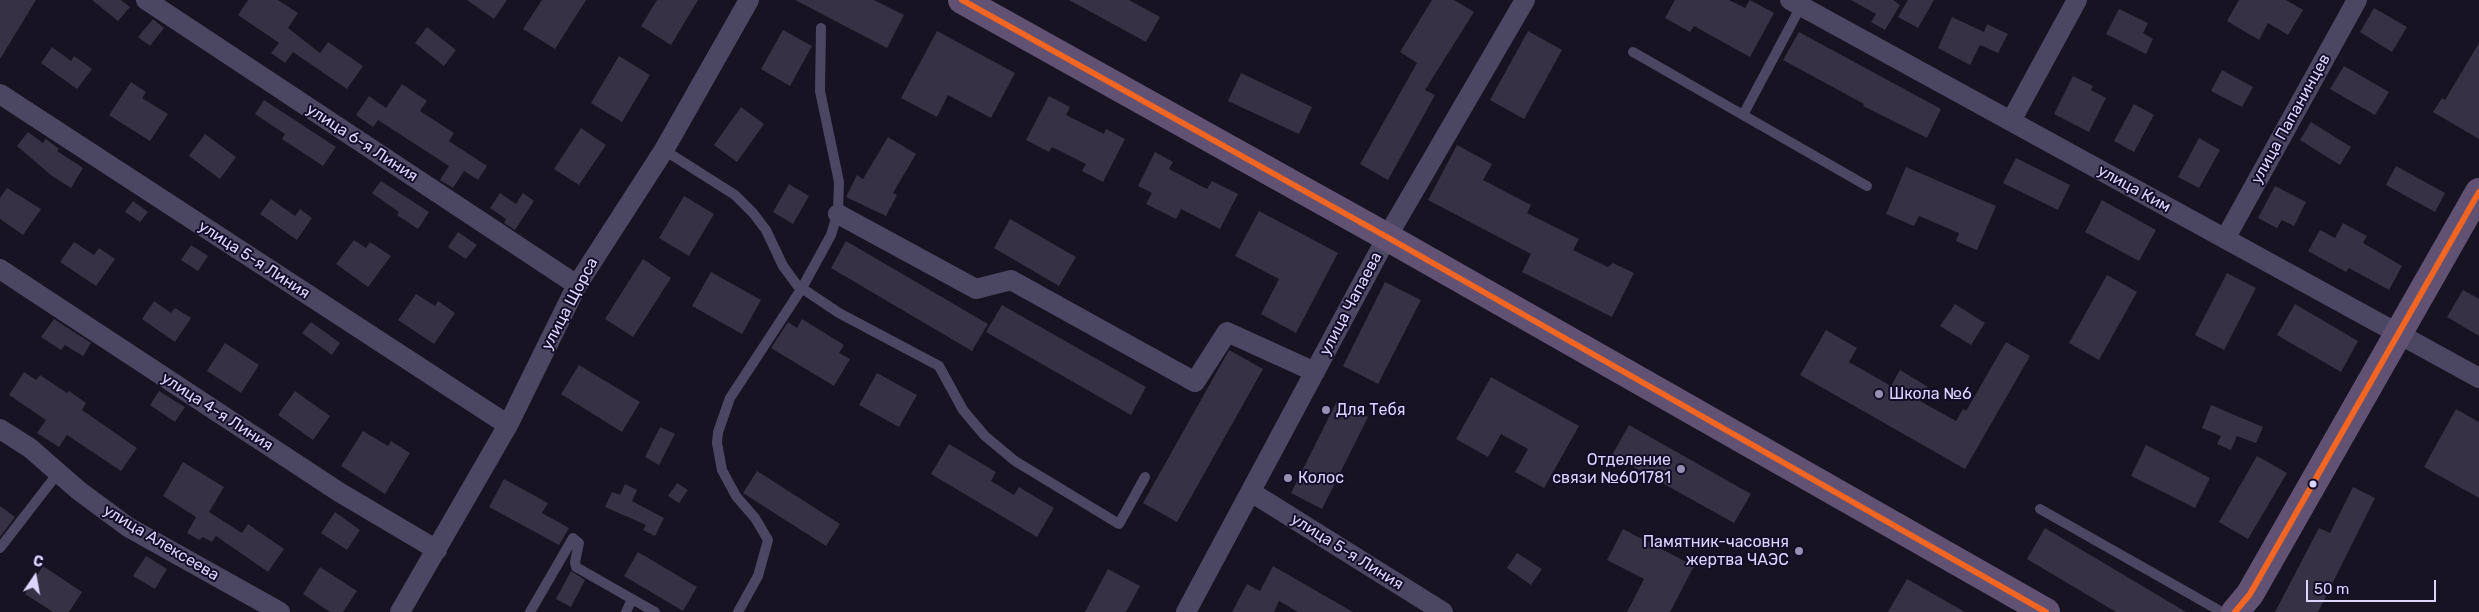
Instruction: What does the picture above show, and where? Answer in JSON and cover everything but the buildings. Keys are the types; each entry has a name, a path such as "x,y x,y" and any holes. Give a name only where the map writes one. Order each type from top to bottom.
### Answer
{"main road":[{"path":"962,0 1387,237 2046,612"},
{"path":"2235,612 2250,594 2479,192"}],"street":[{"name":"улица 6-я Линия","path":"146,0 577,285"},
{"name":"улица Щорса","path":"400,612 508,425 577,285 664,150 749,0"},
{"name":"улица Чапаева","path":"1186,612 1387,237 1525,0"},
{"path":"2011,121 2076,0"},
{"name":"улица Папанинцев","path":"2225,239 2357,0"},
{"name":"улица Ким","path":"1799,2 2011,121 2479,378"},
{"name":"улица 5-я Линия","path":"0,94 508,425"},
{"path":"838,214 976,289 1011,280 1196,382 1227,332 1315,372"},
{"name":"улица 4-я Линия","path":"0,269 339,492 437,550"},
{"name":"улица Алексеева","path":"0,429 30,448 58,473 128,527 280,612"},
{"name":"улица 5-я Линия","path":"1251,492 1443,612"}],"lane":[{"path":"1743,115 1799,2"},
{"path":"738,612 758,576 768,540 755,518 736,496 722,470 717,444 718,432 730,398 802,288 831,235 838,214 839,182 820,90 821,28"},
{"path":"1633,52 1867,186"},
{"path":"664,150 735,195 753,213 766,230 783,266 802,288 847,317 939,366 963,410 985,436 1015,461 1119,524 1145,477"},
{"path":"0,548 58,473"},
{"path":"2040,509 2222,612"},
{"path":"530,612 573,538 580,543 575,562 576,567 655,612"},
{"path":"626,612 632,599"}],"transit line":[{"path":"962,0 1387,237 2046,612"},
{"path":"2235,612 2250,594 2479,192"}],"place":[{"name":"Школа №6","path":"1879,394"},
{"name":"Для Тебя","path":"1326,410"},
{"name":"Отделение связи №601781","path":"1681,469"},
{"name":"Колос","path":"1288,478"},
{"name":"Памятник-часовня жертва ЧАЭС","path":"1799,551"}]}
